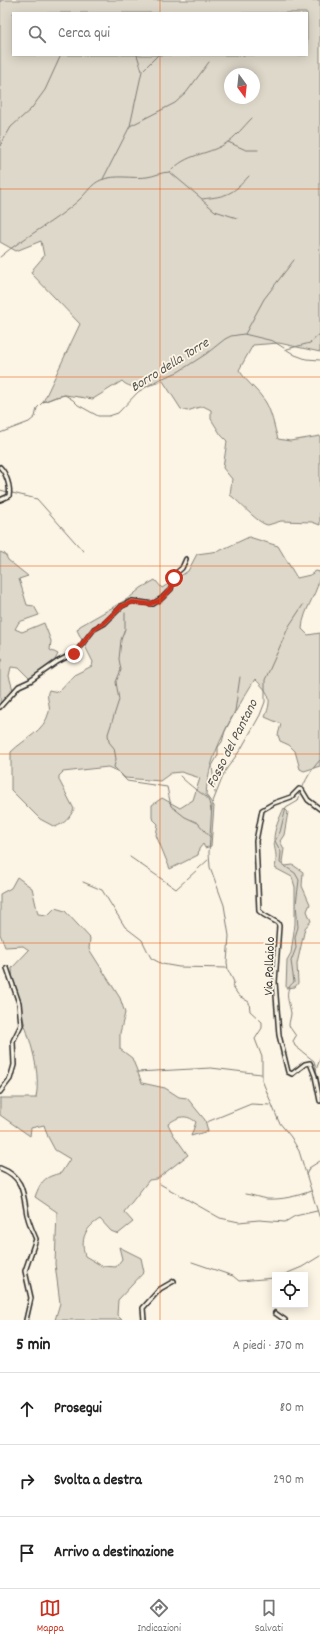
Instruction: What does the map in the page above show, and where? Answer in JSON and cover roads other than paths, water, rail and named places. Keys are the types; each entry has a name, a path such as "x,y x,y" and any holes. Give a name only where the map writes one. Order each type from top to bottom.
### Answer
{"street":[{"path":"0,467 5,473 10,492 9,496 0,500"},
{"path":"0,707 19,686 30,681 57,662 76,652 94,629 104,623 122,606 132,602 153,604 162,598 171,589 174,575 182,568 186,559"},
{"name":"Via Pollaiolo","path":"320,809 308,800 301,789 291,797 264,807 261,812 256,841 258,908 261,913 278,923 279,926 275,982 281,1045 290,1074 305,1064 311,1065 320,1101"},
{"path":"0,1092 10,1079 14,1065 13,1042 21,1025 19,1003 7,968"},
{"path":"0,1168 12,1173 18,1180 26,1199 26,1210 36,1239 25,1271 30,1298 26,1320"},
{"path":"144,1320 143,1308 160,1289 174,1281"},
{"path":"275,1313 285,1320"}],"waterway":[{"path":"0,146 11,127 31,109 45,90 61,56"},
{"path":"103,179 130,126 142,71 137,56"},
{"path":"143,70 157,56"},
{"path":"130,126 175,103 186,93 209,62"},
{"path":"0,257 70,208 92,186 101,180 113,177 147,177 170,172 183,161 225,144 252,118"},
{"path":"228,142 246,150 258,150"},
{"path":"171,173 202,199 228,194 249,176"},
{"path":"202,200 215,211 237,218"},
{"path":"245,334 264,299 294,260"},
{"name":"Borro della Torre","path":"0,433 29,422 35,417 37,408 43,402 65,395 78,405 98,416 109,416 118,413 138,392 158,380 178,372 231,336 244,334 273,341 295,355 306,359 320,360"},
{"path":"287,349 310,343 320,334"},
{"path":"0,490 37,499 83,551"},
{"name":"Fosso del Pantano","path":"303,605 289,626 265,680 265,702 260,715 241,749 225,771 212,804 209,853 210,867 224,905 229,936 227,962 228,970 234,982 232,986 239,996 249,1002 250,1011 262,1022 262,1028 255,1039 262,1057 262,1080 279,1122 291,1137 299,1151 320,1219"},
{"path":"125,613 125,629 121,640 119,659 121,670 116,682 119,700 108,734 109,742 114,748 116,759 114,767 127,781 167,787 171,806 185,817 198,823 210,837"},
{"path":"215,793 212,766 218,755 218,747 222,742 225,731 235,711 240,677"},
{"path":"320,760 306,779 298,801 286,808 280,832 275,841 281,852 280,863 295,873 299,880 296,904 298,927 295,937 296,948 291,961 294,982 288,992 291,1013 289,1026 296,1036 293,1041 295,1046 314,1061 320,1086"},
{"path":"180,776 206,797 211,811"},
{"path":"130,857 176,889 209,859"},
{"path":"83,882 102,890 125,927 142,940 151,958 162,964 179,967 227,968"},
{"path":"316,1070 320,1059"},
{"path":"137,1072 211,1068 261,1074"},
{"path":"207,1122 251,1104 270,1105"},
{"path":"306,1175 309,1168 320,1161"},
{"path":"160,1184 220,1218 239,1222 259,1220 285,1222 295,1216 317,1211"},
{"path":"245,1194 264,1199 278,1199 311,1191"},
{"path":"290,1272 320,1256"},
{"path":"192,1262 233,1276 239,1281 272,1278"}]}
